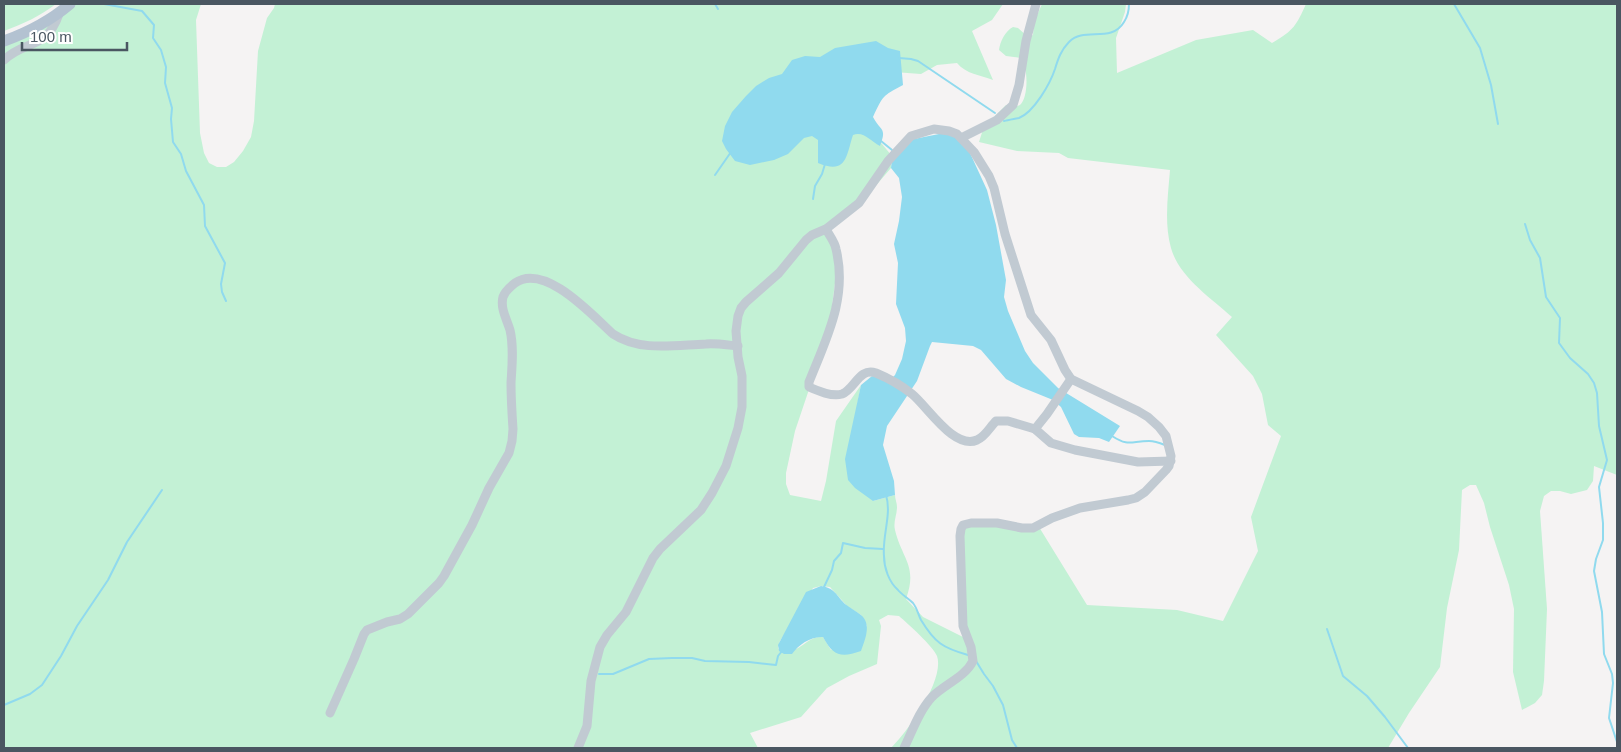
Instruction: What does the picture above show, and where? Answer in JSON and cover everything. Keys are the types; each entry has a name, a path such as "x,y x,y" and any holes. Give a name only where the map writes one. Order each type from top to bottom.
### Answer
{"main road":[{"path":"4,40 48,22 70,4"}],"street":[{"path":"961,138 997,120 1013,105 1017,95 1026,41 1036,4"},
{"path":"5,58 44,38 50,32 59,14"},
{"path":"578,748 587,726 591,681 600,648 607,635 626,612 653,558 701,510 726,466 738,428 742,407 742,376 736,331 741,308 779,273 806,240 826,229 859,203 888,161 911,136 934,129 957,134 974,152 989,176 1031,315 1051,340 1064,370 1071,379 1148,417 1166,436 1171,461 1166,470 1145,492 1128,500 1080,508 1028,528 997,523 966,523 963,525 960,536 962,622 971,647 973,661 970,667 961,675 932,697 924,708 904,748"},
{"path":"826,229 836,248 840,286 835,314 809,382 809,387 831,394 841,394 851,388 859,376 865,373 875,373 910,393 921,402 947,431 965,442 977,440 996,422 1008,421 1035,429 1051,443 1075,450 1138,462 1171,461"},
{"path":"330,713 364,634 368,630 400,619 408,614 440,583 509,453 513,429 512,349 510,331 503,304 506,290 518,281 526,278 551,283 565,291 613,334 622,340 632,343 660,346 708,344 738,346"},
{"path":"1035,429 1071,379"}],"green space":[{"path":"4,4 56,4 18,26 4,31"},
{"path":"72,4 201,4 196,20 200,133 204,153 209,163 217,167 226,167 234,162 251,137 254,121 258,51 267,18 275,4 1003,4 992,20 972,31 993,80 969,72 957,63 937,65 921,74 894,72 861,119 892,156 891,168 866,197 830,228 839,252 829,330 795,431 786,473 786,484 790,495 821,501 836,421 861,385 857,406 873,501 895,495 897,507 894,524 895,530 910,570 906,599 923,617 967,639 961,543 967,521 1039,527 1087,605 1177,610 1223,621 1258,551 1251,517 1281,436 1268,425 1262,394 1253,376 1216,335 1232,317 1188,278 1175,259 1168,229 1167,209 1170,170 1068,158 1059,153 1017,151 979,142 985,123 987,124 1006,105 1013,108 1020,105 1025,95 1026,74 1021,58 1006,56 999,50 1002,40 1008,31 1013,27 1018,28 1028,37 1033,35 1034,22 1042,4 1126,4 1116,38 1117,73 1196,40 1253,30 1272,43 1294,27 1306,4 1617,4 1617,475 1594,466 1593,481 1587,490 1571,494 1551,491 1544,496 1540,511 1547,609 1542,695 1535,703 1522,710 1513,672 1514,609 1509,585 1484,503 1476,485 1470,485 1462,490 1459,550 1447,608 1440,667 1388,748 891,748 923,705 936,678 938,666 937,656 926,641 899,616 888,615 879,620 881,626 877,664 827,688 801,717 750,733 758,748 4,748 4,42","holes":["821,586 830,587 847,606 861,615 867,626 831,650 823,637 819,637 794,650 780,651 778,648 780,641 813,588"]}],"water":[{"path":"876,41 888,48 900,51 903,85 884,97 873,117 883,132 880,146 864,135 853,135 844,161 835,167 828,166 818,163 818,140 812,136 804,138 788,154 774,160 750,165 735,161 722,141 725,126 732,112 756,86 769,78 782,74 792,60 805,56 820,57 835,48"},
{"path":"944,133 956,137 970,153 987,190 996,225 1006,280 1004,297 1025,351 1033,363 1058,388 1120,426 1109,442 1099,438 1079,437 1074,434 1061,407 1053,400 1006,379 981,350 973,346 932,342 917,381 887,426 883,445 894,481 895,495 873,501 855,488 848,480 845,459 861,385 872,376 889,381 895,375 902,359 906,341 905,328 896,304 898,263 894,244 902,197 899,178 891,168 892,159 909,140"},
{"path":"821,586 835,592 845,604 864,619 867,632 861,651 843,655 838,654 830,648 823,637 818,637 805,642 792,654 784,654 779,651 778,645 806,592"}],"waterway":[{"path":"104,4 142,11 154,25 153,38 161,50 166,67 165,83 172,108 173,142 181,154 186,171 204,205 205,226 225,263 221,284 226,301"},
{"path":"715,4 718,9"},
{"path":"1004,121 1025,115 1036,104 1053,75 1062,51 1069,42 1075,37 1082,35 1105,34 1119,29 1126,18 1129,4"},
{"path":"1454,4 1480,48 1491,85 1498,124"},
{"path":"899,58 918,61 995,113"},
{"path":"881,141 892,150"},
{"path":"715,175 731,152"},
{"path":"813,199 815,186 825,164"},
{"path":"1525,224 1530,240 1540,258 1546,297 1560,318 1559,343 1570,358 1588,374 1594,383 1597,393 1599,426 1607,460 1599,487 1603,540 1594,571 1602,612 1604,654 1612,674 1613,683 1609,718 1617,742"},
{"path":"1112,436 1130,443 1151,441 1165,445"},
{"path":"4,705 30,694 42,685 61,656 77,626 108,580 127,542 162,490"},
{"path":"886,495 888,510 884,556 886,570 890,579 895,587 913,603 921,620 940,644 968,655"},
{"path":"824,587 834,561 841,553 843,543 865,548 883,549"},
{"path":"1327,629 1343,676 1367,696 1408,748"},
{"path":"599,674 613,674 649,659 692,658 705,661 776,665 778,656 782,651"},
{"path":"976,661 1003,705 1012,740 1017,748"}]}
